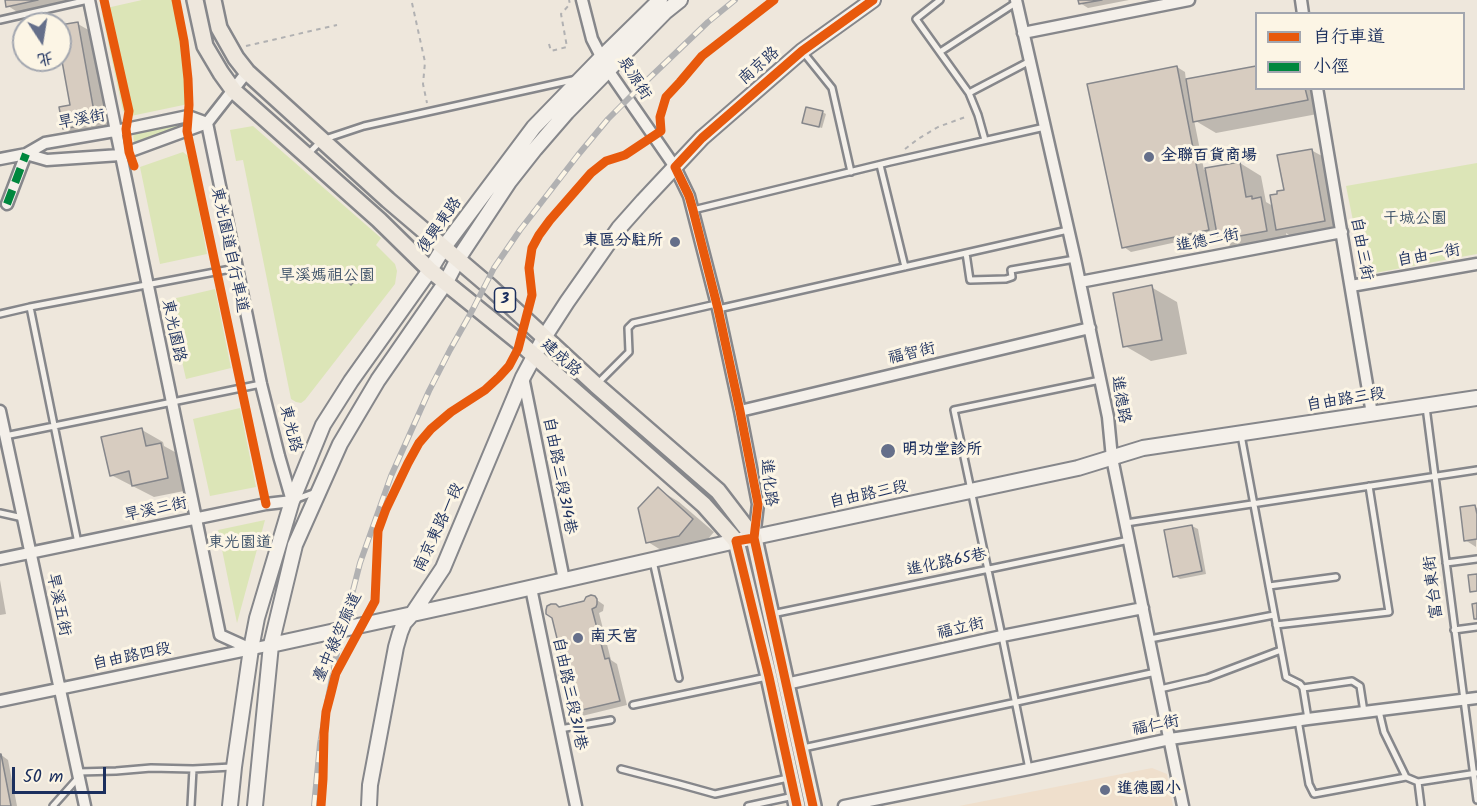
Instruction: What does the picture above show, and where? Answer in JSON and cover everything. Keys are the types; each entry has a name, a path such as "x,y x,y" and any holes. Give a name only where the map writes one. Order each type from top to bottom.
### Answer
{"main road":[{"name":"建成路","path":"195,0 205,46 220,73 234,91 446,282 529,368 704,505 736,541"},
{"name":"建成路","path":"213,0 219,28 247,72 388,200 458,259 596,385 718,491 754,538"},
{"name":"進化路","path":"754,538 813,806"},
{"name":"3","path":"736,541 796,801"}],"street":[{"name":"東光園路","path":"88,0 220,635 251,649"},
{"name":"泉源街","path":"582,0 592,39 608,70 675,167"},
{"name":"復興東路","path":"292,501 323,426 351,381 444,247 534,127 660,0"},
{"name":"復興東路","path":"318,492 340,444 378,380 446,282 458,259 509,182 567,112 680,0"},
{"name":"南京路","path":"529,368 545,336 567,302 620,228 702,138 802,51 873,0"},
{"path":"1023,33 1189,0"},
{"name":"進德路","path":"1017,1 1090,328 1108,417 1112,458 1183,806"},
{"path":"207,123 247,72"},
{"name":"自由三街","path":"1317,90 1372,414"},
{"name":"旱溪街","path":"0,159 26,154 45,143 188,116 207,123"},
{"name":"旱溪街","path":"26,154 47,160 120,155 207,123"},
{"name":"東光路","path":"207,123 261,384 292,501"},
{"path":"7,204 26,154"},
{"name":"進化路","path":"675,167 693,210 740,411 758,504 754,538"},
{"name":"進德二街","path":"1080,282 1342,232"},
{"name":"自由一街","path":"1351,286 1477,264"},
{"name":"福智街","path":"740,411 1090,328"},
{"name":"自由路三段314巷","path":"529,368 564,580"},
{"name":"南京東路一段","path":"369,806 370,785 396,647 404,623 443,568 529,368"},
{"name":"自由路三段","path":"271,645 736,541 1078,468 1143,448 1477,398"},
{"name":"旱溪五街","path":"0,411 85,806"},
{"path":"255,806 271,645 295,545 318,492"},
{"path":"230,806 257,618 292,501"},
{"name":"旱溪三街","path":"0,559 196,518 292,501"},
{"name":"自由路三段311巷","path":"531,588 576,806"},
{"name":"福立街","path":"786,684 1002,636 1143,609"},
{"name":"自由路四段","path":"0,702 271,645"},
{"name":"福仁街","path":"844,806 1170,739 1477,699"}],"lane":[{"path":"0,20 88,0"},
{"path":"940,0 916,19 969,93 985,140"},
{"path":"940,52 1017,1"},
{"path":"802,51 832,88 851,172"},
{"path":"969,93 1030,61"},
{"path":"307,155 322,140 364,126 608,70"},
{"path":"693,210 1045,127"},
{"path":"880,165 905,267"},
{"path":"596,385 629,352 628,328 633,322 717,307 905,267 1069,229"},
{"path":"966,253 970,280 1006,279 1012,277 1011,270 1075,259"},
{"path":"0,314 236,268"},
{"path":"30,307 78,543"},
{"path":"1029,769 954,410 1100,380"},
{"path":"5,436 261,384"},
{"name":"富台東街","path":"1426,405 1477,800"},
{"path":"1241,434 1286,677 1303,688 1303,720 1309,784 1314,794 1406,777 1418,782 1475,772"},
{"path":"1125,523 1477,470"},
{"path":"1276,625 1389,612 1369,486"},
{"name":"旱溪三街","path":"292,501 318,492"},
{"path":"0,513 23,518"},
{"name":"進化路65巷","path":"770,614 1129,540"},
{"path":"1446,563 1477,559"},
{"path":"653,561 679,678"},
{"path":"1269,586 1336,577"},
{"path":"1150,639 1274,615"},
{"path":"1454,630 1477,627"},
{"path":"1160,689 1207,678 1281,650"},
{"path":"800,748 1156,672"},
{"path":"633,705 769,677"},
{"path":"1303,688 1352,681 1360,686 1364,712"},
{"path":"1378,711 1383,732 1406,777"},
{"path":"560,729 611,720"},
{"path":"53,806 78,775 152,768 234,767"},
{"path":"190,806 193,769"},
{"path":"621,769 715,794 791,777"},
{"path":"1418,782 1421,806"},
{"path":"748,806 796,801"}],"path":[{"path":"549,44 551,51 567,47 561,14 570,4 569,0"},
{"path":"412,3 425,62 423,84 429,111"},
{"path":"231,50 337,25"},
{"path":"890,162 918,139 938,127 974,114"}],"shaded area":[{"name":"進德國小","path":"1152,768 1167,774 1173,806 959,806"}],"green space":[{"path":"142,0 180,0 187,41 193,103 131,116 123,111 102,14 111,7"},
{"path":"178,123 179,127 138,143 134,142 133,134 136,132"},
{"name":"旱溪媽祖公園","path":"253,126 381,238 376,245 395,264 397,271 395,284 301,403 291,399 243,160 236,161 230,130"},
{"path":"183,152 189,157 207,254 160,264 140,167"},
{"name":"干城公園","path":"1477,163 1477,254 1364,275 1346,186"},
{"path":"215,289 231,368 186,379 168,300"},
{"name":"東光園道","path":"240,408 256,487 210,496 193,419"},
{"name":"東光園道","path":"265,520 237,623 218,530"}],"building":[{"path":"5,0 38,0 6,7"},
{"path":"1078,0 1102,0 1079,4"},
{"path":"78,22 96,123 63,129 59,107 70,105 64,72 72,72 72,23"},
{"name":"全聯百貨商場","path":"1177,66 1209,230 1122,248 1087,84"},
{"path":"1255,66 1255,90 1306,90 1308,100 1193,122 1186,79"},
{"path":"806,107 823,111 819,127 802,123"},
{"path":"1312,149 1325,221 1276,230 1270,195 1284,190 1277,155"},
{"path":"1240,162 1246,197 1252,196 1252,199 1261,197 1267,231 1218,240 1205,168"},
{"path":"350,271 357,278 351,285 344,278"},
{"path":"1152,285 1162,340 1123,347 1113,293"},
{"path":"142,428 146,446 161,443 168,478 132,486 129,471 110,476 101,437"},
{"path":"658,487 693,519 679,536 646,543 638,508"},
{"path":"1475,505 1477,539 1464,541 1460,507"},
{"path":"1192,525 1202,571 1173,577 1164,530"},
{"path":"1477,574 1477,591 1470,592 1468,575"},
{"name":"南天宮","path":"591,595 597,599 596,607 592,609 605,659 609,658 620,701 569,713 558,669 564,667 552,618 546,614 546,610 551,604 559,607 584,601"},
{"path":"1477,603 1477,619 1474,619 1472,604"},
{"path":"1,754 11,806 0,806"}],"railway":[{"path":"314,806 320,744 328,698 360,563 391,476 450,350 494,268 520,230 578,155 608,119 640,87 708,22 735,0"}],"marked path":[{"path":"7,204 26,154"}],"cycle path":[{"path":"104,0 129,111 126,129 129,152 134,166"},
{"name":"東光園道自行車道","path":"176,0 188,79 187,131 266,504"},
{"name":"臺中綠空廊道","path":"321,806 326,712 336,673 375,601 378,531 386,509 419,443 431,429 451,412 485,390 509,366 518,349 532,295 529,268 532,248 550,220 591,173 606,161 625,155 661,131 660,117 666,97 702,56 774,0"},
{"path":"813,806 754,538 758,504 718,309 689,196 675,167 702,138 802,51 873,0"},
{"path":"754,538 736,541 797,806"}],"place":[{"name":"全聯百貨商場","path":"1149,157"},
{"name":"東區分駐所","path":"675,242"},
{"name":"明功堂診所","path":"888,451"},
{"name":"南天宮","path":"578,638"},
{"name":"進德國小","path":"1105,790"}]}
